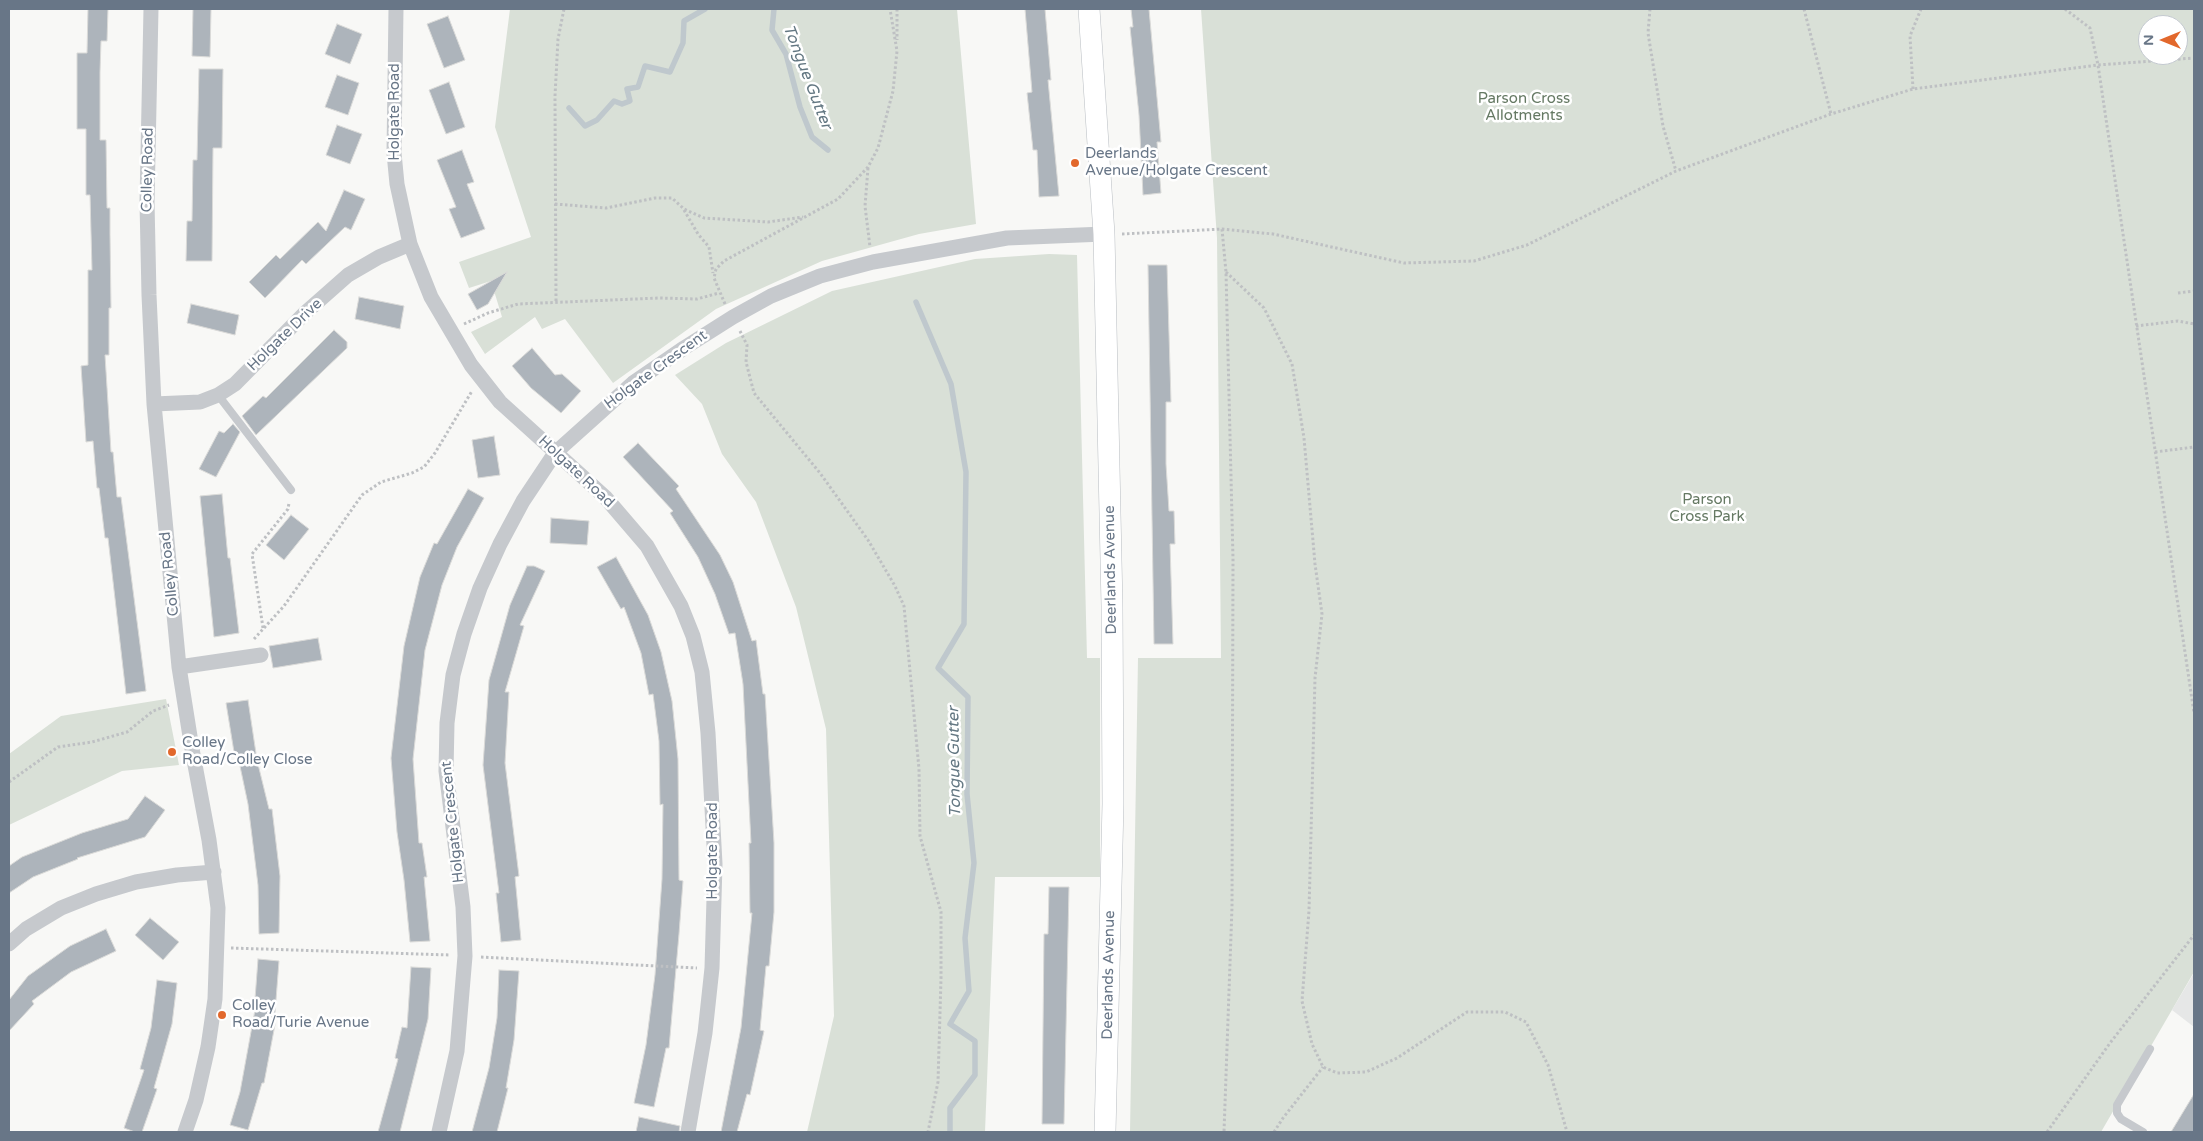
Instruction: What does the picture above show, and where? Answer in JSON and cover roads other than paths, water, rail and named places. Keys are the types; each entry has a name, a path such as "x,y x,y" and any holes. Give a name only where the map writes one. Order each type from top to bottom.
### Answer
{"street":[{"name":"Colley Road","path":"151,9 147,202 154,404 184,701 214,872 218,908 215,998 208,1047 196,1100 185,1132"},
{"name":"Holgate Road","path":"396,9 394,153 397,184 410,244 432,297 450,331 500,402 555,454 605,497 647,546 681,606 693,636 702,672 713,795 714,883 712,968 705,1033 688,1132"},
{"name":"Deerlands Avenue","path":"1089,9 1104,234 1114,804 1106,1132"},
{"name":"Holgate Crescent","path":"439,1132 457,1051 465,956 463,906 446,771 447,724 453,675 474,606 500,544 523,501 555,454 633,383 733,317 771,296 820,276 873,262 1007,238 1104,234"},
{"name":"Holgate Drive","path":"154,404 200,402 218,395 235,384 306,313 348,275 378,257 410,244"},
{"path":"180,667 261,655"},
{"path":"9,944 26,929 61,908 96,894 144,880 214,872"}],"lane":[{"path":"218,395 291,490"},
{"path":"2143,1132 2121,1119 2117,1112 2117,1105 2150,1050"}],"waterway":[{"path":"569,108 585,126 597,120 614,101 622,104 630,101 627,89 638,87 645,66 670,72 683,43 684,21 705,9"},
{"name":"Tongue Gutter","path":"774,9 772,30 786,54 800,107 812,137 828,150"},
{"name":"Tongue Gutter","path":"916,302 951,384 966,472 964,624 938,668 968,697 967,794 974,863 965,938 969,991 950,1024 975,1041 975,1075 950,1108 950,1132"}],"place":[{"name":"Deerlands Avenue/Holgate Crescent","path":"1075,163"},
{"name":"Colley Road/Colley Close","path":"172,752"},
{"name":"Colley Road/Turie Avenue","path":"222,1015"}],"park label":[{"name":"Parson Cross Allotments","path":"1524,108"},
{"name":"Parson Cross Park","path":"1707,508"}]}
